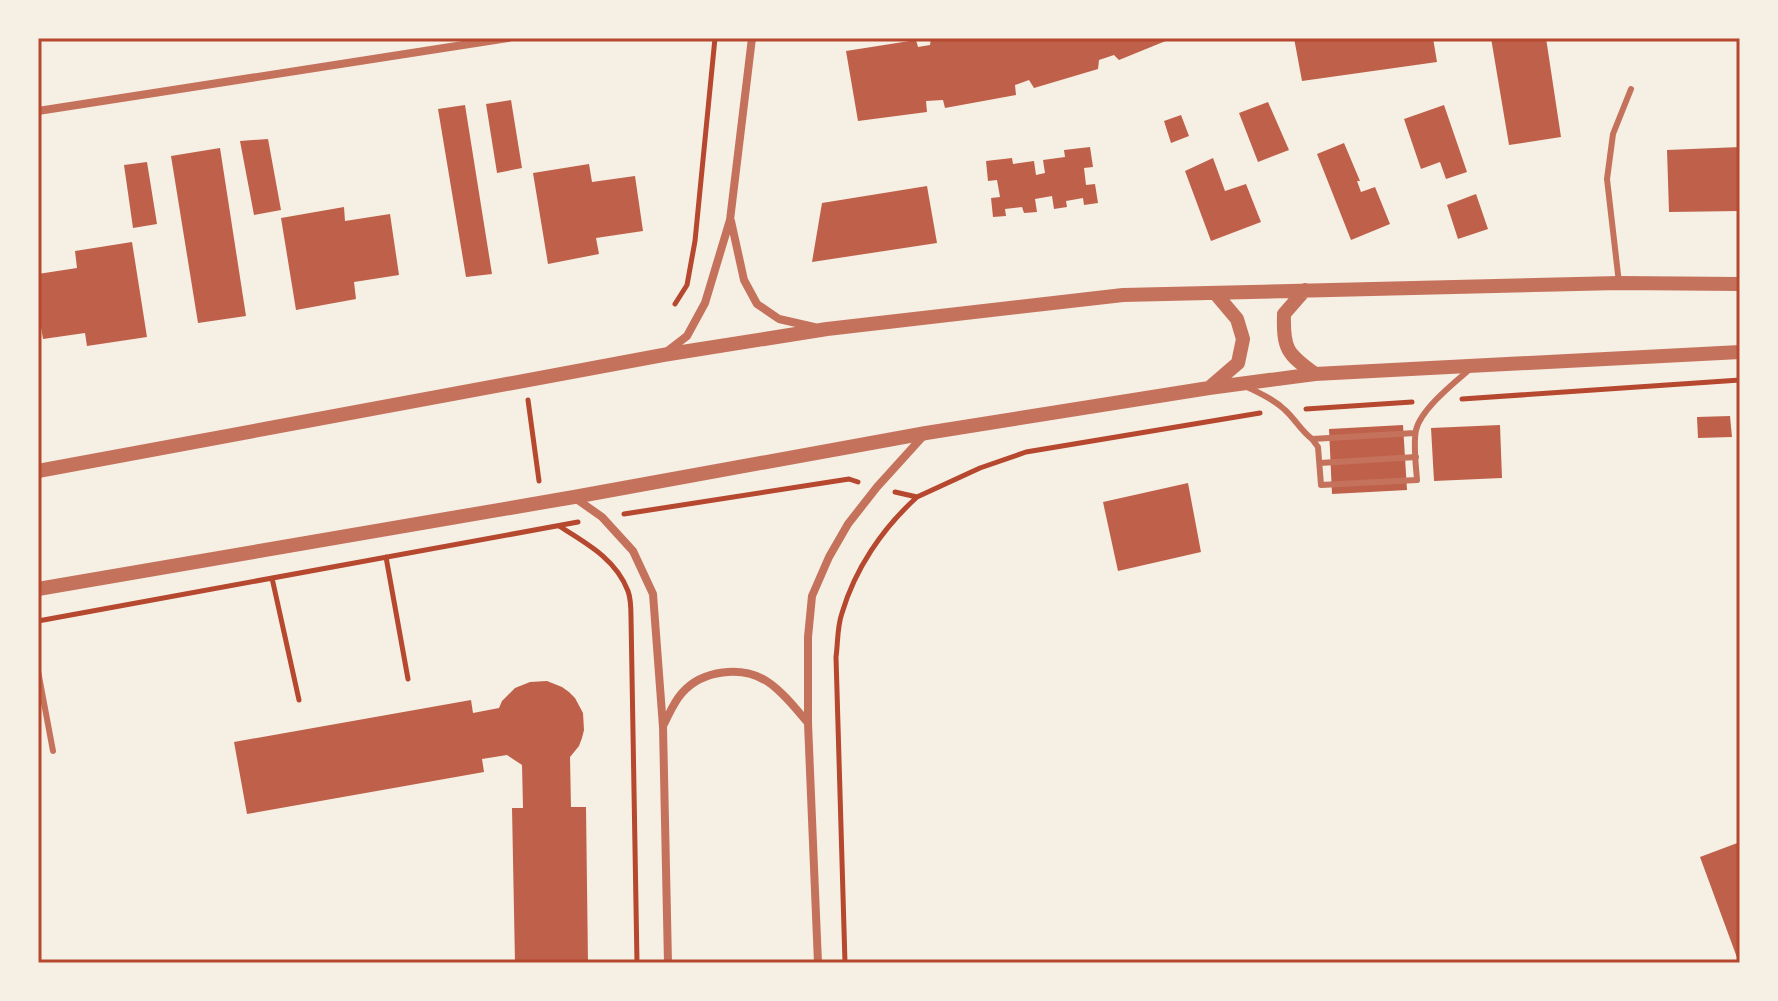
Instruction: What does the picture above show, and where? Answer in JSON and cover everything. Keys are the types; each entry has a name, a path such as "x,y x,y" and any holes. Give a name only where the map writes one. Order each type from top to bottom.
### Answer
{"street":[{"path":"38,111 508,38"},
{"path":"663,355 687,336 705,303 730,220 752,38"},
{"path":"730,220 744,280 757,304 779,319 827,329"},
{"path":"38,471 663,355 827,329 1123,295 1619,283 1740,284"},
{"path":"1305,290 1284,314 1283,337 1294,359 1315,374"},
{"path":"1209,388 1238,363 1243,339 1237,319 1215,293"},
{"path":"38,589 926,433 1209,388 1315,374 1740,352"},
{"path":"818,963 808,723 808,637 812,596 848,524 926,433"},
{"path":"574,497 602,517 633,551 653,594 663,727 668,963"},
{"path":"663,727 683,692 702,678 724,672 746,673 768,682 808,723"}],"lane":[{"path":"1619,283 1607,179 1613,134 1631,89"},
{"path":"1242,384 1276,402 1312,439 1318,447 1321,485 1417,480 1415,433 1419,423 1436,401 1474,366"},
{"path":"1312,439 1415,433"},
{"path":"1320,463 1416,457"},
{"path":"38,671 53,751"}],"path":[{"path":"675,304 687,285 695,241 715,38"},
{"path":"528,399 539,482"},
{"path":"845,963 836,657 840,617 852,585 873,547 901,511 917,497"},
{"path":"559,526 599,550 619,573 630,593 637,963"},
{"path":"386,557 408,679"},
{"path":"272,578 299,700"}],"building":[{"path":"931,38 1173,38 1119,60 1114,55 1099,60 1098,69 1034,88 1029,80 1015,85 1016,95 945,108 943,100 926,101 927,112 858,121 846,51 916,40 918,47 930,45"},
{"path":"1294,38 1433,38 1437,62 1302,81"},
{"path":"1491,38 1546,38 1561,137 1509,145"},
{"path":"511,100 522,168 497,173 486,104"},
{"path":"1268,102 1289,150 1258,162 1239,113"},
{"path":"465,105 492,274 466,277 438,109"},
{"path":"1444,105 1467,172 1446,179 1440,162 1421,169 1404,119"},
{"path":"1181,115 1189,136 1171,143 1164,121"},
{"path":"268,139 281,210 254,215 240,141"},
{"path":"1344,143 1360,181 1357,181 1361,192 1375,187 1390,224 1351,240 1317,154"},
{"path":"1090,147 1093,167 1084,168 1086,185 1095,184 1098,203 1084,205 1083,198 1066,201 1067,207 1054,209 1052,196 1035,199 1037,212 1024,213 1022,207 1005,209 1006,216 993,217 991,198 1000,197 997,180 988,181 986,161 1012,158 1013,164 1034,161 1036,175 1045,173 1043,160 1065,157 1064,150"},
{"path":"1740,147 1740,211 1669,212 1667,150"},
{"path":"220,148 246,316 198,323 171,156"},
{"path":"1213,158 1225,191 1246,184 1261,222 1211,241 1185,171"},
{"path":"147,162 157,224 133,228 124,165"},
{"path":"589,164 592,182 635,176 643,231 596,238 599,254 548,264 533,173"},
{"path":"927,186 937,243 812,262 822,203"},
{"path":"1476,194 1488,229 1458,239 1447,205"},
{"path":"344,207 345,221 390,214 399,275 354,282 356,299 296,310 281,218"},
{"path":"132,242 147,337 87,346 85,333 43,339 38,310 38,274 77,268 75,251"},
{"path":"1730,416 1732,437 1698,438 1697,417"},
{"path":"1403,425 1407,490 1332,494 1329,429"},
{"path":"1500,425 1502,478 1434,481 1431,428"},
{"path":"1188,483 1201,552 1118,571 1103,502"},
{"path":"547,681 569,692 583,713 582,738 570,757 571,807 586,807 588,963 515,963 512,808 523,808 522,765 507,755 482,759 484,772 247,814 234,742 471,700 473,713 499,708 515,688 530,682"},
{"path":"1740,842 1740,963 1739,963 1700,857"}]}
